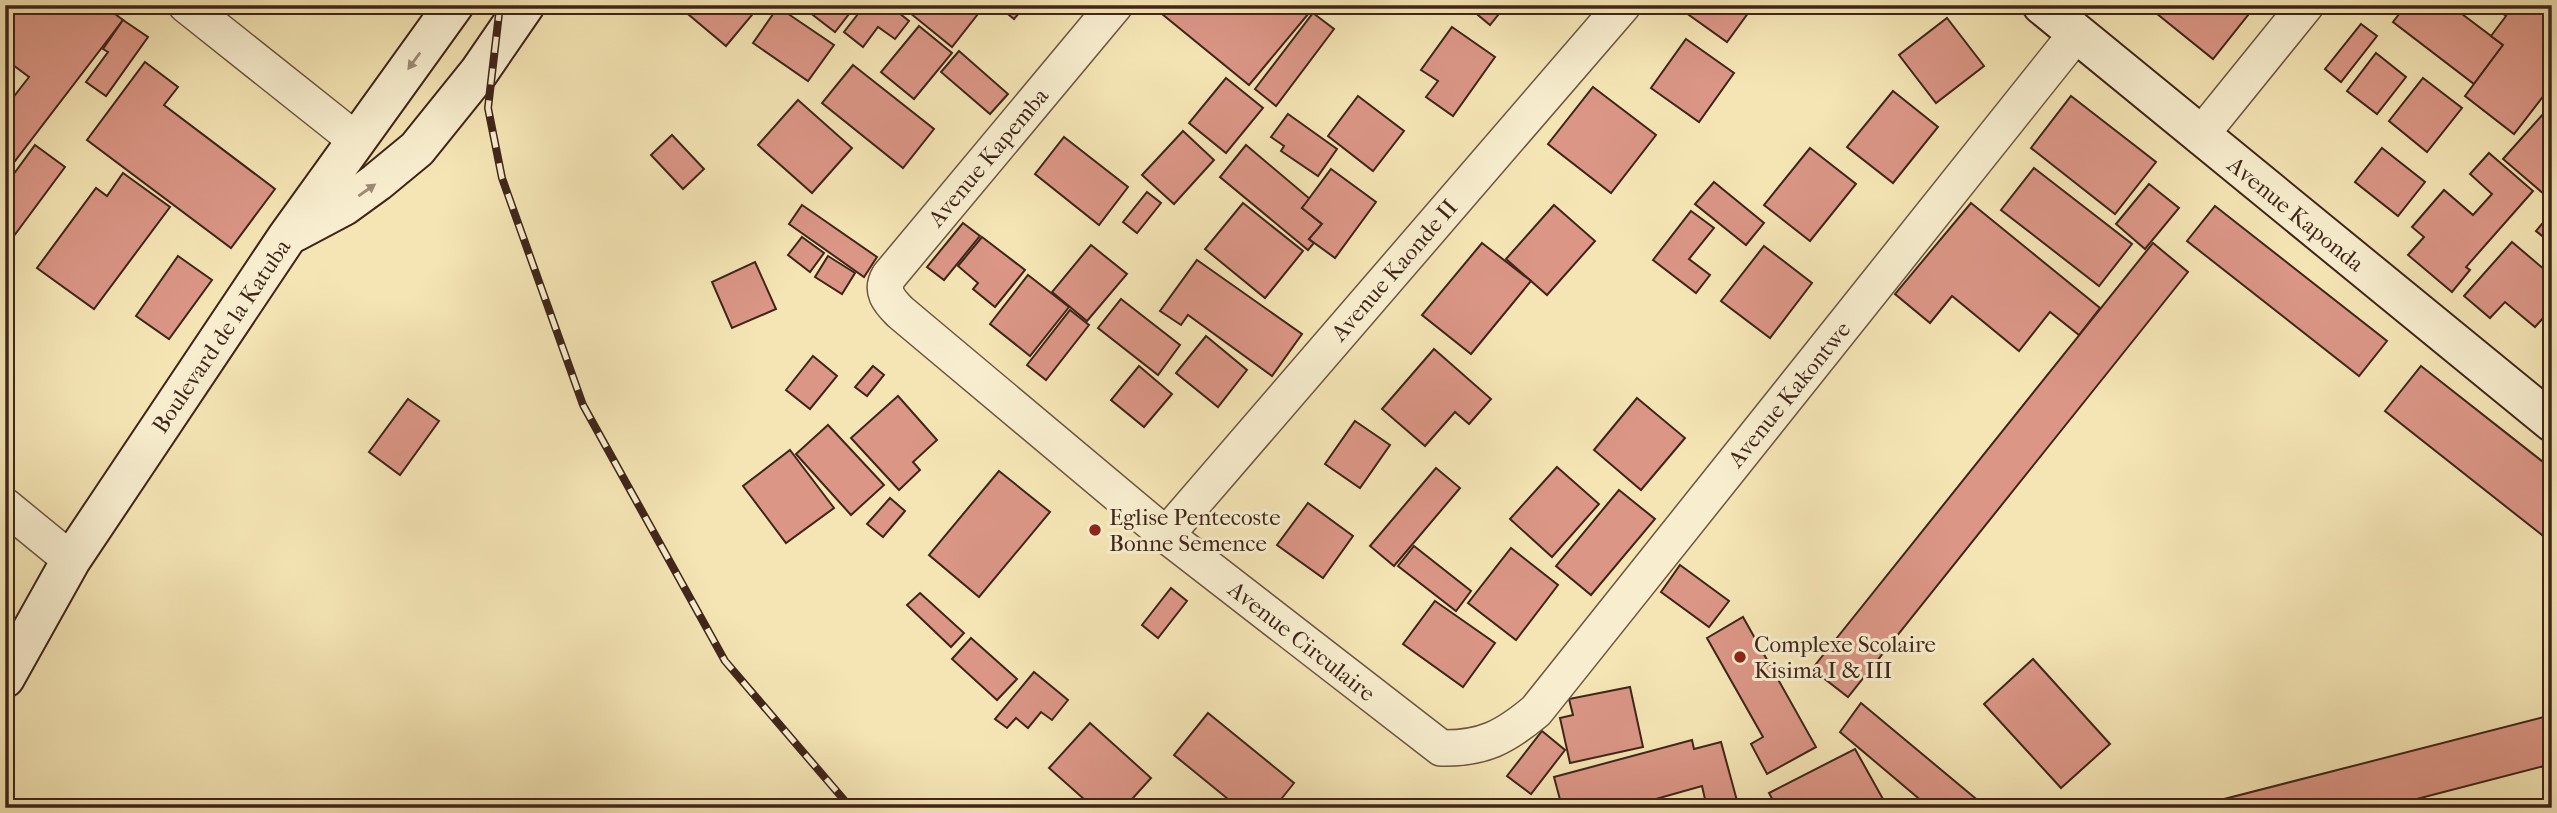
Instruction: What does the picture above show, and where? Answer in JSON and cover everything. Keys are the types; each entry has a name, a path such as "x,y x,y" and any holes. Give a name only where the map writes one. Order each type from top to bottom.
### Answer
{"street":[{"path":"186,5 357,141"},
{"name":"Boulevard de la Katuba","path":"5,678 71,559 287,236 454,5"},
{"path":"287,236 344,206 417,149 479,72 525,5"},
{"name":"Avenue Kapemba","path":"900,312 886,296 885,282 889,276 1115,5"},
{"name":"Avenue Kaonde II","path":"1166,535 1623,5"},
{"name":"Avenue Kaponda","path":"2042,5 2552,422"},
{"path":"2200,136 2306,5"},
{"name":"Avenue Kakontwe","path":"1490,742 1514,729 1536,711 2077,33"},
{"name":"Avenue Circulaire","path":"900,312 1166,535 1441,748 1463,748 1490,742"},
{"path":"5,506 71,559"}],"building":[{"path":"5,5 103,5 123,20 5,174 5,108 29,77 5,59"},
{"path":"685,5 740,5 752,15 726,46 682,9"},
{"path":"800,5 856,5 835,32"},
{"path":"865,5 889,5 909,21 895,39 878,27 863,47 844,32"},
{"path":"917,5 985,5 952,47 910,13"},
{"path":"997,5 1026,5 1014,19"},
{"path":"1151,5 1300,5 1309,13 1249,85"},
{"path":"1466,5 1506,5 1490,25"},
{"path":"1675,5 1754,5 1727,42"},
{"path":"2146,5 2256,5 2213,59"},
{"path":"2406,5 2450,5 2503,45 2474,84 2393,22"},
{"path":"2492,5 2552,5 2552,85 2514,134 2465,96 2503,45 2491,36 2506,16"},
{"path":"778,7 834,45 808,81 753,43"},
{"path":"1313,13 1334,29 1276,106 1255,89"},
{"path":"1947,18 1984,66 1936,103 1899,55"},
{"path":"123,20 148,37 106,96 86,82 108,52 103,49"},
{"path":"2361,24 2377,36 2341,82 2325,69"},
{"path":"919,26 952,53 914,99 881,72"},
{"path":"1452,27 1495,57 1453,116 1426,97 1438,81 1421,70"},
{"path":"1686,39 1734,73 1699,122 1651,88"},
{"path":"959,51 1008,94 990,114 941,72"},
{"path":"2376,53 2406,77 2377,114 2347,91"},
{"path":"145,62 178,87 164,105 275,189 231,248 87,140"},
{"path":"853,65 934,129 903,168 822,103"},
{"path":"1226,78 1263,108 1226,153 1189,123"},
{"path":"2423,78 2462,108 2427,152 2389,121"},
{"path":"1593,87 1656,135 1611,193 1548,144"},
{"path":"1893,91 1938,127 1893,183 1847,147"},
{"path":"1358,96 1404,131 1373,171 1328,136"},
{"path":"2071,96 2156,162 2115,214 2031,148"},
{"path":"798,100 852,148 812,193 758,145"},
{"path":"2545,112 2552,118 2552,201 2503,159"},
{"path":"1288,114 1337,149 1318,176 1281,151 1284,146 1271,137"},
{"path":"1183,131 1214,160 1174,204 1142,175"},
{"path":"672,135 704,169 683,189 651,155"},
{"path":"1064,137 1128,187 1099,225 1035,174"},
{"path":"35,145 65,167 5,248 5,186"},
{"path":"1246,145 1310,199 1302,208 1322,224 1309,239 1314,243 1308,250 1220,177"},
{"path":"1810,148 1856,184 1810,241 1764,205"},
{"path":"2382,148 2425,182 2398,216 2355,182"},
{"path":"2489,153 2533,191 2466,267 2470,270 2452,292 2408,255 2424,237 2412,227 2444,190 2473,215 2492,194 2470,174"},
{"path":"2034,168 2132,244 2099,286 2001,210"},
{"path":"1331,169 1376,202 1335,258 1309,239 1322,224 1302,208"},
{"path":"123,173 170,207 94,309 37,268 96,188 107,196"},
{"path":"1714,182 1764,223 1746,245 1695,204"},
{"path":"2149,184 2179,208 2145,249 2116,224"},
{"path":"1147,192 1161,203 1137,233 1123,222"},
{"path":"1243,203 1303,251 1265,298 1205,249"},
{"path":"1971,203 2100,308 2079,335 2050,312 2019,351 1952,296 1930,323 1895,294"},
{"path":"802,205 877,257 864,277 789,224"},
{"path":"1554,205 1595,241 1547,295 1506,259"},
{"path":"2215,206 2387,341 2359,376 2187,241"},
{"path":"1691,211 1714,228 1689,259 1710,275 1696,293 1653,260"},
{"path":"2552,212 2552,244 2536,231"},
{"path":"963,223 980,236 944,280 927,267"},
{"path":"802,237 824,253 810,272 788,255"},
{"path":"982,237 1025,270 995,307 973,289 978,283 958,266"},
{"path":"2512,242 2552,276 2552,308 2535,327 2505,302 2490,318 2464,296"},
{"path":"1482,243 1531,281 1471,354 1422,315"},
{"path":"2153,243 2188,272 1848,697 1812,669"},
{"path":"1091,245 1127,274 1087,321 1052,292"},
{"path":"1764,246 1812,283 1770,338 1721,301"},
{"path":"178,256 212,280 169,339 136,316"},
{"path":"828,256 855,273 842,294 815,277"},
{"path":"1197,260 1302,334 1272,376 1188,315 1181,325 1160,311"},
{"path":"755,262 776,309 732,328 712,282"},
{"path":"1028,275 1069,307 1030,356 990,324"},
{"path":"1121,299 1180,345 1158,375 1098,328"},
{"path":"1070,310 1089,325 1046,380 1027,365"},
{"path":"1206,336 1247,370 1218,407 1176,373"},
{"path":"1434,349 1491,399 1469,424 1455,412 1425,446 1382,409"},
{"path":"813,356 837,376 810,409 786,390"},
{"path":"873,366 884,375 867,396 855,387"},
{"path":"1139,366 1172,394 1144,427 1111,400"},
{"path":"2421,366 2552,469 2552,543 2385,411"},
{"path":"898,396 937,440 913,462 920,470 899,490 851,438"},
{"path":"1637,398 1685,438 1641,490 1594,450"},
{"path":"408,399 439,421 400,475 369,452"},
{"path":"1355,421 1390,445 1360,488 1325,464"},
{"path":"828,425 884,485 851,515 796,454"},
{"path":"790,450 834,508 786,543 743,486"},
{"path":"1557,467 1599,504 1552,557 1510,519"},
{"path":"1436,468 1460,488 1394,566 1370,546"},
{"path":"999,471 1050,512 979,597 929,555"},
{"path":"1619,490 1655,519 1591,595 1556,566"},
{"path":"890,498 905,511 883,537 867,524"},
{"path":"1308,503 1353,536 1323,578 1277,545"},
{"path":"1414,546 1471,591 1456,611 1398,566"},
{"path":"1511,548 1558,585 1516,640 1468,603"},
{"path":"1680,565 1729,601 1709,627 1661,592"},
{"path":"1171,588 1187,601 1158,638 1142,625"},
{"path":"920,593 964,633 951,647 907,605"},
{"path":"1435,601 1495,643 1463,687 1403,644"},
{"path":"1743,617 1816,747 1767,774 1751,744 1763,737 1707,638"},
{"path":"971,638 1017,679 997,700 952,659"},
{"path":"2033,659 2110,744 2061,788 1984,704"},
{"path":"1034,672 1068,700 1052,720 1041,712 1028,728 1016,718 1007,728 995,719"},
{"path":"1630,687 1643,747 1570,763 1560,718 1573,715 1569,699"},
{"path":"1861,703 1987,808 1930,808 1840,732"},
{"path":"1208,713 1294,783 1274,808 1239,808 1174,755"},
{"path":"2552,715 2552,764 2382,808 2189,808"},
{"path":"1090,723 1151,778 1124,808 1094,808 1049,768"},
{"path":"1542,731 1565,750 1531,794 1507,776"},
{"path":"1692,740 1694,749 1721,742 1739,808 1707,808 1702,786 1624,808 1558,808 1562,807 1554,777"},
{"path":"1855,749 1888,808 1777,808 1769,793"}],"railway":[{"path":"500,5 488,108 502,178 583,405 725,661 851,808"}],"place":[{"name":"Eglise Pentecoste Bonne Semence","path":"1095,530"},
{"name":"Complexe Scolaire Kisima I & III","path":"1740,657"}]}
